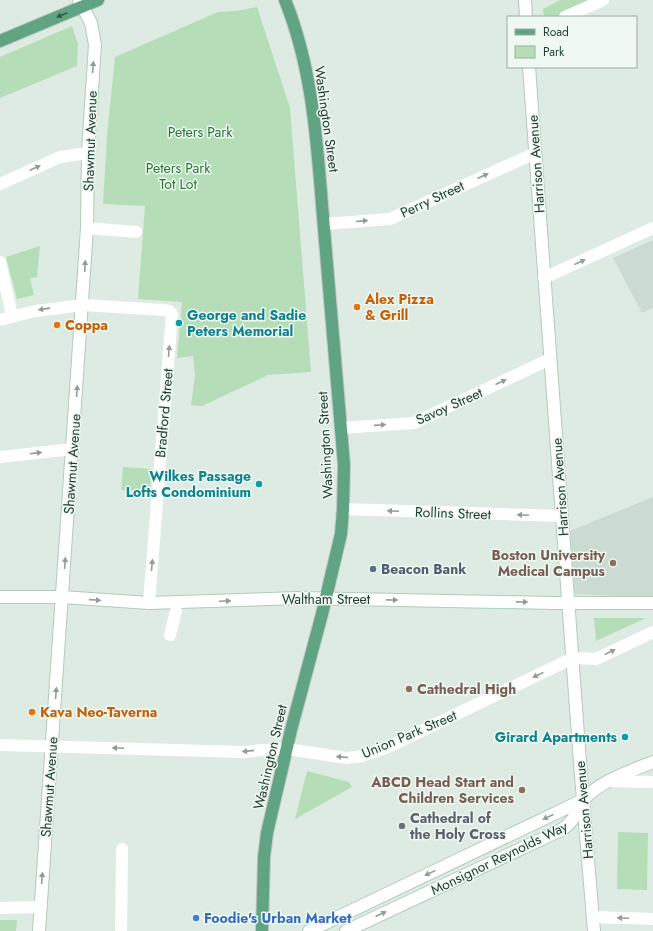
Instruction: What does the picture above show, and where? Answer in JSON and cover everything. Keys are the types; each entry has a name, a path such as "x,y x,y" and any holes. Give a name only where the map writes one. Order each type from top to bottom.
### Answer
{"main road":[{"path":"0,41 81,3 98,0"},
{"name":"Washington Street","path":"262,931 265,845 291,730 341,534 344,509 344,465 318,156 309,86 299,45 285,0"},
{"path":"525,0 526,16"},
{"path":"567,16 603,0"},
{"name":"Shawmut Avenue","path":"39,931 83,305 87,228 88,153 95,45 91,23 81,3"},
{"name":"Harrison Avenue","path":"529,68 568,603 594,931"},
{"path":"0,184 60,156 88,153"},
{"name":"Perry Street","path":"324,224 390,219 535,153"},
{"path":"87,228 136,232"},
{"path":"544,278 653,228"},
{"path":"0,262 12,316"},
{"path":"0,320 34,311 83,305"},
{"name":"Bradford Street","path":"83,305 165,310 172,314 149,604"},
{"name":"Savoy Street","path":"341,428 414,423 550,359"},
{"path":"0,457 73,449"},
{"name":"Rollins Street","path":"344,509 562,516"},
{"name":"Waltham Street","path":"0,597 62,598 149,604 293,598 653,603"},
{"path":"170,635 176,611"},
{"name":"Union Park Street","path":"0,745 244,752 287,749 347,758 362,756 388,747 573,658 596,659 653,632"},
{"path":"583,800 594,789 653,762"},
{"path":"609,782 653,782"},
{"name":"Monsignor Reynolds Way","path":"309,931 583,800"},
{"name":"Monsignor Reynolds Way","path":"346,931 561,830 572,822 583,800"},
{"path":"121,931 122,849"},
{"path":"0,908 40,907"},
{"path":"593,917 653,919"}],"shaded area":[{"path":"653,240 653,308 642,313 613,258"},
{"name":"Boston University Medical Campus","path":"653,497 653,596 631,597 575,594 570,531"}],"green space":[{"path":"560,0 594,0 561,16 544,16 543,9"},
{"name":"Peters Park","path":"257,7 290,108 311,372 268,375 202,406 191,405 195,375 193,356 177,358 182,302 138,299 145,206 103,204 107,135 115,57 218,12 236,11"},
{"path":"72,26 78,44 77,66 0,98 0,57"},
{"path":"40,246 37,277 30,278 34,295 17,299 6,257"},
{"path":"123,467 151,469 150,492 121,490"},
{"path":"594,618 646,618 596,641"},
{"path":"307,771 349,782 352,787 295,819"},
{"path":"618,832 648,833 647,890 617,889"},
{"path":"0,920 17,920 16,931 0,931"}],"place":[{"name":"Alex Pizza & Grill","path":"357,307"},
{"name":"George and Sadie Peters Memorial","path":"179,323"},
{"name":"Coppa","path":"57,325"},
{"name":"Wilkes Passage Lofts Condominium","path":"259,484"},
{"name":"Boston University Medical Campus","path":"613,563"},
{"name":"Beacon Bank","path":"373,569"},
{"name":"Cathedral High","path":"409,689"},
{"name":"Kava Neo-Taverna","path":"32,712"},
{"name":"Girard Apartments","path":"625,737"},
{"name":"ABCD Head Start and Children Services","path":"522,790"},
{"name":"Cathedral of the Holy Cross","path":"402,826"},
{"name":"Foodie's Urban Market","path":"196,918"}],"park label":[{"name":"Peters Park Tot Lot","path":"178,176"}]}
